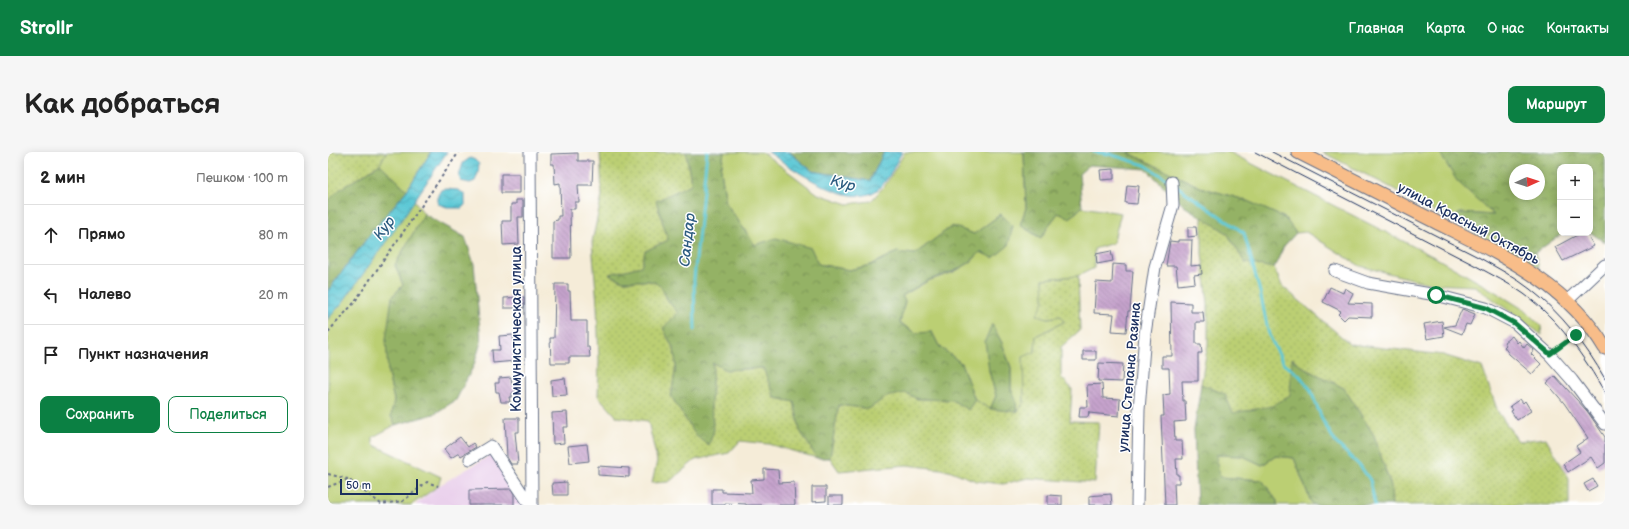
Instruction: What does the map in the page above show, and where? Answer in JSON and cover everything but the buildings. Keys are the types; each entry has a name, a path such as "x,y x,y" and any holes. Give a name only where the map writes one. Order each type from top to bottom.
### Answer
{"main road":[{"name":"улица Красный Октябрь","path":"1298,152 1520,265 1552,287 1567,300 1579,312 1605,348"}],"street":[{"name":"Коммунистическая улица","path":"530,152 531,505"},
{"name":"улица Степана Разина","path":"1136,505 1139,410 1145,334 1155,267 1173,205 1172,182"},
{"path":"1567,300 1605,265"},
{"path":"1335,271 1368,282 1436,295 1486,308 1514,323 1550,354 1572,380 1605,424"},
{"path":"470,459 491,446 531,505"}],"path":[{"path":"328,332 353,304 459,152"},
{"path":"1550,354 1590,326"},
{"path":"328,474 348,480 381,504 403,501 427,482 438,486"},
{"path":"328,487 348,480"}],"shaded area":[{"path":"491,455 524,505 415,505 438,486"}],"green space":[{"path":"328,152 386,152 380,164 340,189 328,201"},
{"path":"386,152 431,152 407,190 424,214 395,265 403,285 392,297 391,310 388,374 394,400 391,416 395,425 373,437 373,443 376,446 441,477 438,486 411,505 328,505 328,291 368,237 406,190 380,164"},
{"path":"600,152 686,152 691,184 656,201 668,240 645,251 641,266 609,274 623,281 650,281 660,285 668,301 678,313 663,328 674,350 676,365 671,396 696,436 709,445 714,430 711,407 713,363 726,370 763,368 775,398 794,402 800,431 817,458 768,444 740,441 729,453 695,460 669,482 652,483 657,461 648,421 617,417 598,396 599,361 597,304 592,242 602,196"},
{"path":"686,152 724,152 721,170 726,203 755,245 776,238 811,248 818,264 849,270 871,265 897,252 915,254 952,226 974,234 1001,214 1013,226 1008,246 993,258 980,252 963,267 922,283 902,296 905,301 900,323 916,333 932,332 939,346 961,363 975,400 968,410 952,400 917,399 906,393 886,397 869,409 839,405 830,458 817,458 800,431 794,402 775,398 763,368 726,370 713,363 711,407 714,430 709,445 696,437 671,396 676,365 674,350 663,328 678,313 668,301 660,285 650,281 623,281 609,274 641,266 645,251 668,240 656,201 691,184"},
{"path":"724,152 762,152 818,194 848,204 871,201 886,184 905,152 1022,152 1024,153 1026,208 1020,225 1040,238 1058,213 1070,218 1082,207 1121,213 1113,243 1094,249 1094,268 1078,276 1043,279 1048,318 1061,316 1064,322 1036,336 1035,352 1024,392 1024,403 1017,412 1016,401 1011,389 1011,367 1002,343 992,325 989,371 996,396 990,409 975,400 961,363 939,346 932,332 916,333 900,323 905,301 902,296 928,281 954,272 971,262 980,252 1001,214 974,234 952,226 915,254 897,253 871,265 849,270 818,264 755,245 726,203 721,170"},
{"path":"789,152 884,152 870,181 812,171"},
{"path":"1022,152 1127,152 1200,187 1245,200 1285,218 1296,233 1284,246 1274,268 1245,263 1227,233 1184,206 1146,169 1089,165 1079,174 1082,207 1070,218 1058,213 1041,238 1020,225 1026,208 1024,153"},
{"path":"1127,152 1229,152 1438,259 1494,291 1526,311 1541,326 1542,335 1475,286 1432,284 1360,266 1306,232 1296,233 1284,218 1245,200 1200,187"},
{"path":"1322,152 1439,152 1458,181 1494,215 1459,213 1455,219 1480,231 1535,253 1539,268 1392,188"},
{"path":"1439,152 1605,152 1605,243 1593,234 1593,164 1557,164 1557,236 1559,236 1535,253 1480,231 1455,219 1459,213 1494,215 1457,181"},
{"path":"380,164 407,190 368,237 328,291 328,201 340,189"},
{"path":"424,214 465,237 474,264 481,342 474,365 456,400 434,414 395,425 391,416 394,400 388,374 386,339 392,297 403,285 395,265"},
{"path":"1202,217 1227,233 1245,263 1274,268 1282,286 1350,344 1443,355 1482,367 1498,412 1518,441 1546,438 1569,478 1569,505 1392,505 1391,486 1374,435 1344,388 1306,369 1292,358 1290,395 1272,406 1233,413 1225,394 1201,384 1208,343 1208,303 1202,253"},
{"path":"1078,276 1080,330 1061,347 1061,377 1072,389 1070,421 1099,422 1095,483 1028,478 1003,484 976,481 949,470 907,465 839,471 830,458 839,405 869,409 886,397 906,393 917,399 952,400 968,410 975,400 990,409 1017,412 1024,403 1023,357 1035,352 1036,336 1064,322 1061,316 1048,318 1037,315 1044,301 1043,279"},
{"path":"992,324 1002,343 1011,368 1011,389 1016,401 1017,412 990,409 996,396 989,371 985,341"},
{"path":"1291,358 1306,369 1344,388 1374,435 1391,486 1392,505 1314,505 1311,502 1294,458 1276,456 1262,465 1243,456 1216,455 1220,477 1262,480 1277,501 1277,505 1197,505 1194,430 1201,384 1225,394"},
{"path":"1216,455 1243,456 1262,465 1276,456 1294,458 1311,502 1314,505 1277,505 1277,501 1262,480 1220,477"}],"water":[{"name":"Кур","path":"431,152 447,152 396,228 343,302 328,319 328,291 368,237 407,190"},
{"name":"Кур","path":"768,152 789,152 812,171 870,181 884,152 902,152 888,178 881,187 865,195 851,195 836,191 805,176"},
{"path":"470,158 479,164 475,181 470,183 461,181 459,176 463,163"},
{"path":"441,190 458,190 465,194 465,205 462,208 450,208 438,204 438,195"}],"waterway":[{"name":"Сандар","path":"695,330 694,279 707,152"},
{"path":"1094,152 1109,154 1145,165 1170,181"},
{"path":"1175,185 1244,233 1260,292 1269,335 1283,363 1299,375 1310,389 1323,421 1336,443 1361,467 1370,480 1375,505"}],"tram line":[{"path":"1255,152 1476,266 1524,294 1548,315 1569,339 1588,365 1605,393"},
{"path":"1272,152 1480,258 1518,280 1552,308 1572,330 1590,354 1605,379"}],"route":[{"path":"1436,295 1486,308 1514,323 1550,354 1576,335"}]}
